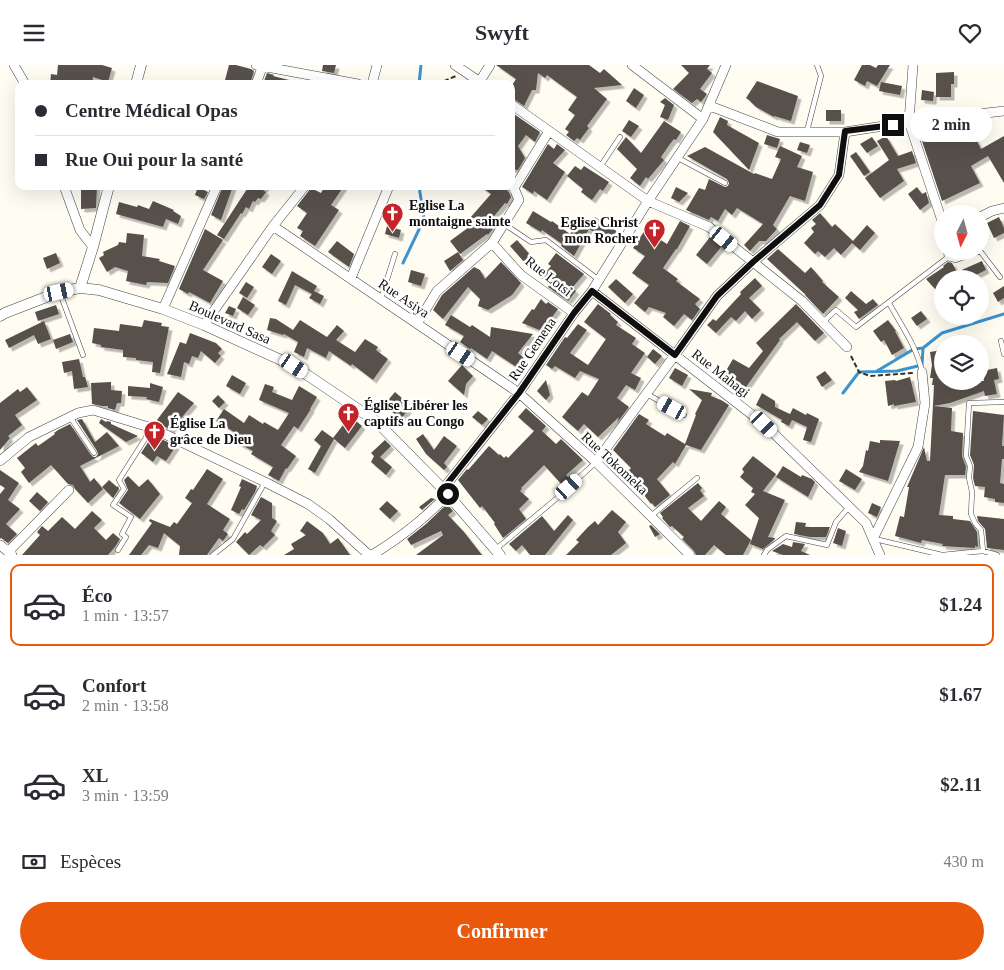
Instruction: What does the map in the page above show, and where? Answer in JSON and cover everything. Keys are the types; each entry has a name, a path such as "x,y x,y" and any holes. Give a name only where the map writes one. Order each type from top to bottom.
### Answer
{"street":[{"path":"14,65 24,80"},
{"path":"137,80 141,65"},
{"path":"257,80 260,65 337,80"},
{"path":"373,80 377,65"},
{"path":"455,65 477,80"},
{"path":"482,80 490,65"},
{"path":"632,65 703,119"},
{"name":"Rue Gemena","path":"370,555 389,545 431,512 519,393 574,313 592,291 648,201 703,119 726,65"},
{"path":"913,65 909,122 937,205"},
{"path":"710,106 778,132 845,131 1004,111"},
{"path":"515,107 648,201 710,227 802,301 847,347"},
{"path":"515,182 548,131"},
{"path":"596,462 717,296 753,262 820,205 839,175 845,131"},
{"path":"65,190 80,230 93,247"},
{"path":"80,288 108,190"},
{"path":"163,309 215,190"},
{"path":"204,325 273,226 302,190"},
{"path":"351,278 388,190"},
{"path":"418,324 437,291 492,243 519,200 514,190"},
{"path":"989,213 1004,207"},
{"name":"Rue Asiya","path":"273,226 519,393"},
{"name":"Rue Lotsi","path":"492,243 521,275 574,313"},
{"name":"Boulevard Sasa","path":"0,316 59,292 80,288 99,290 163,309 204,325 294,366 377,422 445,491 497,552"},
{"name":"Rue Mahagi","path":"592,291 764,424 866,523 880,555"},
{"path":"873,539 918,447 925,403 922,374"},
{"name":"Rue Tokomeka","path":"519,393 596,462 690,555"},
{"path":"0,461 29,437 78,413 93,410 152,428 308,504 329,519 370,555"},
{"path":"0,545 10,553 69,490"}],"lane":[{"path":"807,131 821,76 817,65"},
{"path":"599,167 620,137"},
{"path":"678,157 726,183"},
{"path":"504,225 531,242 546,240 599,280"},
{"path":"381,299 395,254"},
{"path":"823,322 836,310 856,327 944,260"},
{"path":"987,260 1000,277"},
{"path":"59,292 82,355"},
{"path":"889,303 919,359 922,374"},
{"path":"1001,341 1004,354"},
{"path":"647,394 684,415"},
{"path":"983,551 981,530 971,514 970,466 966,456 969,403 1004,402"},
{"path":"70,417 94,453"},
{"path":"118,549 126,537 122,534 131,517 113,505 124,489 119,480 152,428"},
{"path":"497,552 596,462"},
{"path":"651,517 697,478"},
{"path":"213,555 232,539 265,482"},
{"path":"764,555 786,536 827,545 836,522 849,507"},
{"path":"873,539 942,555 983,551 997,555"}],"path":[{"path":"447,80 466,72"},
{"path":"847,347 859,372 870,376 922,374"}],"building":[{"path":"58,65 102,65 112,68 109,80 93,77 93,80 50,80 51,74 57,75"},
{"path":"229,65 236,65 254,71 251,80 225,80"},
{"path":"323,65 336,65 334,73 322,71"},
{"path":"496,65 589,65 600,73 604,69 622,85 594,88 607,99 587,126 589,128 580,140 577,138 574,141 566,135 569,132 565,129 575,115 568,110 577,97 547,75 545,78 538,73 536,90 532,90 524,106 515,100 516,79"},
{"path":"681,65 710,65 707,69 712,73 700,89 707,94 701,102 697,99 692,103 673,89 689,73"},
{"path":"862,65 870,65 876,68 878,65 890,65 877,86 867,81 865,86 854,80"},
{"path":"954,72 954,84 951,84 951,97 936,97 936,73"},
{"path":"267,73 289,80 264,80"},
{"path":"757,81 798,96 791,121 774,117 756,107 746,98"},
{"path":"881,82 902,86 900,95 879,91"},
{"path":"634,88 644,95 636,108 626,101"},
{"path":"922,90 934,92 933,101 921,100"},
{"path":"665,98 674,105 668,120 660,117 665,105 660,102"},
{"path":"826,110 841,110 841,121 826,121"},
{"path":"515,115 540,132 535,142 526,135 518,146 525,158 518,170 515,170"},
{"path":"720,117 728,121 727,125 759,143 749,170 713,132"},
{"path":"629,120 639,126 631,137 622,131"},
{"path":"664,121 681,132 661,157 664,160 648,179 646,177 640,186 630,178 637,169 617,149 626,137 641,153"},
{"path":"968,124 981,149 1004,136 1004,183 988,156 971,166 980,183 942,201 920,135 953,128 954,132"},
{"path":"767,135 780,139 777,148 764,144"},
{"path":"886,136 898,156 912,151 916,163 897,169 904,181 880,198 865,178 889,160 877,141"},
{"path":"872,137 878,146 867,153 860,144"},
{"path":"800,142 810,145 807,153 797,150"},
{"path":"548,144 554,149 557,144 565,150 553,163 565,172 547,200 534,191 533,194 522,187"},
{"path":"780,146 802,156 797,167 813,172 805,201 790,196 773,225 777,229 766,241 759,241 750,251 744,245 763,224 737,208 732,215 725,209 718,221 711,217 709,220 686,210 699,188 705,190 709,179 725,187 729,183 727,179 687,156 705,147 754,174 772,179 781,159 775,157"},
{"path":"856,152 870,172 864,176 850,156"},
{"path":"575,166 581,170 584,166 609,182 603,191 600,189 592,200 581,192 583,189 567,176"},
{"path":"676,187 688,193 679,202 671,198"},
{"path":"917,187 922,194 926,192 929,203 920,210 908,194"},
{"path":"81,190 97,190 96,208 81,209"},
{"path":"197,190 208,192 204,199 195,195"},
{"path":"221,190 232,190 221,220 211,215"},
{"path":"246,190 263,190 266,192 261,199 258,198 255,202 253,201 249,209 246,207 224,239 217,235"},
{"path":"309,190 321,193 323,190 341,190 331,205 339,210 315,246 300,236 303,231 297,228 307,213 297,206"},
{"path":"486,190 507,190 511,197 507,204 505,203 490,221 495,226 488,235 460,254 450,241 480,219 470,218 491,194"},
{"path":"153,201 174,210 181,216 178,224 166,219 163,227 116,214 119,202 149,209"},
{"path":"533,211 552,221 570,234 580,219 590,225 595,217 618,232 614,240 602,237 589,229 574,256 561,246 562,244 542,230 541,232 526,223"},
{"path":"820,213 832,227 835,224 853,241 867,225 875,233 860,250 852,243 841,255 834,248 825,257 818,251 815,254 804,243 814,232 811,228 816,224 812,220"},
{"path":"999,217 1004,233 994,238 989,227 989,222"},
{"path":"680,221 690,226 677,249 663,268 678,279 676,281 700,299 695,304 700,309 692,320 684,314 674,326 663,317 666,313 649,307 645,312 634,303 649,285 632,273 645,256 633,248 645,230 667,244"},
{"name":"Eglise La montaigne sainte","path":"387,226 401,230 399,238 385,234"},
{"path":"205,229 223,240 203,270 223,281 210,303 179,289"},
{"path":"127,233 144,235 142,256 160,259 159,261 175,266 168,283 147,282 146,285 126,281 128,271 115,267 107,272 99,258 104,255 103,252 118,245 119,242 126,243"},
{"path":"710,237 722,246 707,264 696,255"},
{"path":"517,240 532,257 525,263 510,246"},
{"path":"337,241 354,254 349,267 328,252"},
{"path":"778,249 805,273 811,267 822,282 839,297 823,314 806,295 767,259"},
{"path":"458,252 463,260 450,271 444,261"},
{"path":"56,253 60,263 47,269 43,258"},
{"path":"556,253 584,274 572,288 576,291 568,301 548,287 550,284 541,278 551,266 548,264"},
{"path":"271,254 281,261 272,274 262,267"},
{"path":"982,261 986,270 962,270"},
{"path":"501,262 521,283 512,295 488,310 478,306 480,299 468,287 443,319 433,310 442,295 474,267 480,270 485,279"},
{"path":"948,262 952,263 956,270 940,270"},
{"path":"411,270 425,274 421,286 408,282"},
{"path":"292,271 317,286 314,291 324,296 320,304 309,298 312,294 295,285 286,305 278,301"},
{"path":"934,274 934,288 926,279"},
{"path":"755,278 762,286 749,298 761,310 752,319 745,311 736,321 731,317 716,333 707,325 713,319 716,321 741,294 740,292"},
{"path":"616,279 633,294 625,303 608,287"},
{"path":"246,282 254,287 247,298 239,293"},
{"path":"1004,286 1004,298 998,302 993,293"},
{"path":"851,291 866,304 873,299 878,305 859,319 854,312 858,310 845,298"},
{"path":"243,297 255,305 248,315 237,308"},
{"path":"541,299 546,304 548,302 558,309 542,331 522,323"},
{"path":"598,304 618,322 616,325 636,338 632,344 645,353 631,373 641,378 635,390 626,385 617,398 629,407 617,423 619,417 598,437 584,424 578,431 562,417 582,392 588,396 599,379 580,371 575,378 555,366 552,369 546,365 565,337 567,338 578,324 587,330 570,353 588,365 606,339 584,322"},
{"path":"796,304 824,333 815,341 797,322 779,339 746,387 724,374 733,359 749,368 763,351 756,343"},
{"path":"56,305 59,314 38,321 35,312"},
{"path":"229,306 236,309 233,316 225,313"},
{"path":"921,311 927,319 917,326 911,318"},
{"path":"451,315 470,327 472,325 490,337 491,327 533,334 518,353 524,358 518,368 492,351 487,359 460,342 464,336 445,325"},
{"path":"270,318 276,319 293,330 300,320 327,337 337,325 344,331 336,340 355,352 365,339 378,347 376,350 388,359 373,380 352,364 351,366 329,351 326,358 307,348 304,357 294,352 298,342 284,334 267,330"},
{"path":"144,320 162,323 161,326 169,327 160,373 152,372 153,362 123,357 123,350 101,347 101,345 92,343 94,328 119,331 120,324 142,327"},
{"path":"888,320 904,348 892,355 884,340 881,342 873,331"},
{"path":"44,321 51,339 38,344 34,335 9,348 5,340"},
{"path":"190,333 216,343 222,349 218,353 221,356 215,363 201,351 198,358 192,356 189,364 184,362 181,377 167,374 180,342 186,344"},
{"path":"70,334 73,342 56,349 53,340"},
{"path":"653,349 662,356 655,364 647,357"},
{"path":"934,351 934,385 932,385 933,378 930,378 932,365 930,352"},
{"path":"79,359 83,377 85,377 88,387 74,389 72,371 64,373 62,362"},
{"path":"462,365 473,376 466,384 464,395 448,381"},
{"path":"675,368 688,375 682,386 669,378"},
{"path":"997,368 999,379 994,380 997,394 985,396 984,391 950,403 934,406 952,408 951,431 963,433 962,456 966,467 965,475 945,475 939,515 953,516 953,519 970,521 977,532 978,547 942,546 943,544 922,540 921,543 895,536 900,516 904,517 909,487 907,487 924,447 927,461 930,461 934,385 934,390 989,390 989,370"},
{"path":"825,371 832,380 822,387 816,377"},
{"path":"232,375 246,383 240,394 226,386"},
{"path":"910,377 916,402 888,406 885,381 896,381"},
{"path":"546,380 550,395 546,400 537,391"},
{"path":"111,382 111,390 122,391 121,403 117,403 115,410 108,408 108,406 92,404 91,383"},
{"path":"150,383 163,387 159,402 146,399 147,397 128,396 128,386 150,388"},
{"path":"265,384 274,387 272,392 292,400 299,386 317,397 298,429 294,426 281,445 296,456 286,468 279,481 268,475 273,467 251,454 253,451 230,439 234,432 216,421 224,409 244,423 249,415 263,424 264,422 278,430 289,413 259,400"},
{"path":"27,387 37,400 15,415 22,425 8,436 10,438 0,450 0,403 18,389 20,392"},
{"path":"689,389 712,393 711,396 729,405 701,450 686,445 675,464 673,462 657,479 670,495 655,507 633,481 632,483 624,475 631,468 613,450 639,414 649,420 646,424 665,436 667,433 685,444 702,400"},
{"path":"178,392 194,403 171,430 157,420"},
{"path":"395,392 411,406 401,419 384,405"},
{"path":"762,393 775,401 775,407 790,414 793,408 819,419 811,442 803,440 807,427 792,420 789,426 756,405"},
{"path":"218,395 225,402 219,408 212,401"},
{"path":"526,408 546,426 542,431 556,444 561,439 583,460 566,475 570,479 563,486 544,465 520,491 529,499 519,509 526,519 503,538 495,523 482,506 480,508 458,480 489,446 499,455 508,458 534,431 518,417"},
{"path":"478,411 488,419 482,425 472,417"},
{"path":"973,411 1004,415 1002,446 1004,446 1004,459 1002,459 1000,483 1004,484 1004,503 995,502 995,499 984,497 985,487 975,486 973,478 974,465 970,455"},
{"path":"350,416 362,426 345,448 334,439 315,473 308,469 321,446 314,440 322,430 333,438"},
{"path":"82,419 95,442 107,432 119,446 80,466 90,482 94,478 103,489 88,503 73,485 68,484 51,465 29,483 21,472 25,468 17,458 36,443 38,446 58,430 70,424 91,455 96,457 97,451 77,420"},
{"path":"101,419 138,436 126,442 99,423"},
{"path":"423,434 434,450 444,436 457,446 444,463 447,467 444,470 426,454 416,439"},
{"path":"155,436 176,446 166,461 157,456 153,462 141,453 151,438 153,439"},
{"path":"385,440 391,446 380,457 392,467 386,475 371,462 374,456 371,453"},
{"path":"880,440 900,441 888,481 859,472 863,466 870,441 880,443"},
{"path":"753,456 776,474 763,491 785,500 768,537 775,539 763,549 750,544 759,518 745,505 755,494 751,492 753,488 740,477 744,472 742,469"},
{"path":"783,466 801,477 802,475 815,482 808,497 776,477"},
{"path":"207,469 223,479 207,504 230,519 223,530 228,534 223,541 219,538 207,555 179,555 180,546 164,533 158,548 149,545 141,555 129,555 152,523 149,521 150,519 170,527 174,522 177,524 192,503 185,498 191,489 193,490"},
{"path":"846,469 862,479 855,490 839,481"},
{"path":"0,470 19,483 8,500 20,509 6,524 17,534 8,543 0,539 0,494 5,488 0,485"},
{"path":"128,476 139,487 148,479 160,494 140,519 119,503 128,490 124,480"},
{"path":"242,479 257,486 244,510 242,509 239,514 231,510 241,487 239,486"},
{"path":"109,480 118,486 119,489 113,498 102,487"},
{"path":"698,483 702,488 700,490 704,496 688,508 701,521 719,501 726,507 721,514 751,540 743,555 726,555 714,545 705,555 696,555 682,539 684,537 672,526 670,527 662,518 660,513"},
{"path":"37,492 48,502 40,511 29,501"},
{"path":"261,497 272,503 272,518 277,521 271,531 275,535 263,547 260,545 249,555 236,542 245,532 247,534 261,520 251,515"},
{"path":"431,498 435,499 422,510 419,507"},
{"path":"387,501 398,511 390,519 379,509"},
{"path":"872,503 881,507 877,517 868,513"},
{"path":"447,504 453,511 448,515 482,555 416,555 443,535 441,531 411,545 407,539"},
{"path":"612,510 626,522 618,532 626,543 611,555 566,555 579,542 576,540 588,527 595,521 598,525"},
{"path":"92,511 102,520 94,528 106,540 113,533 120,539 108,555 22,555 40,535 37,532 42,526 48,531 62,517 75,529"},
{"path":"568,515 573,520 545,555 530,555 522,545 516,551 509,544 542,516 554,531"},
{"path":"977,516 1004,519 1004,550 987,548 985,529 978,521"},
{"path":"307,521 323,533 330,544 338,538 350,555 284,555 294,549 291,544 306,535 300,531"},
{"path":"796,522 806,523 805,527 830,527 826,537 810,537 794,534"},
{"path":"651,525 660,534 655,537 649,526"},
{"path":"838,528 846,531 842,546 833,543"},
{"path":"793,542 805,544 801,551 810,555 783,555 772,551 783,544 792,547"}],"waterway":[{"path":"419,80 421,65"},
{"path":"403,263 424,219 420,190"},
{"path":"843,393 859,372 897,371 922,365 923,348 942,333 1004,314"},
{"path":"877,371 914,349 923,348"}],"place":[{"name":"Eglise La montaigne sainte","path":"393,232"},
{"name":"Eglise Christ mon Rocher","path":"654,249"},
{"name":"Église Libérer les captifs au Congo","path":"348,432"},
{"name":"Église La grâce de Dieu","path":"154,450"}],"route":[{"path":"448,494 443,489 519,393 574,313 592,291 675,355 717,296 753,262 820,205 839,175 845,131 893,125"}]}
